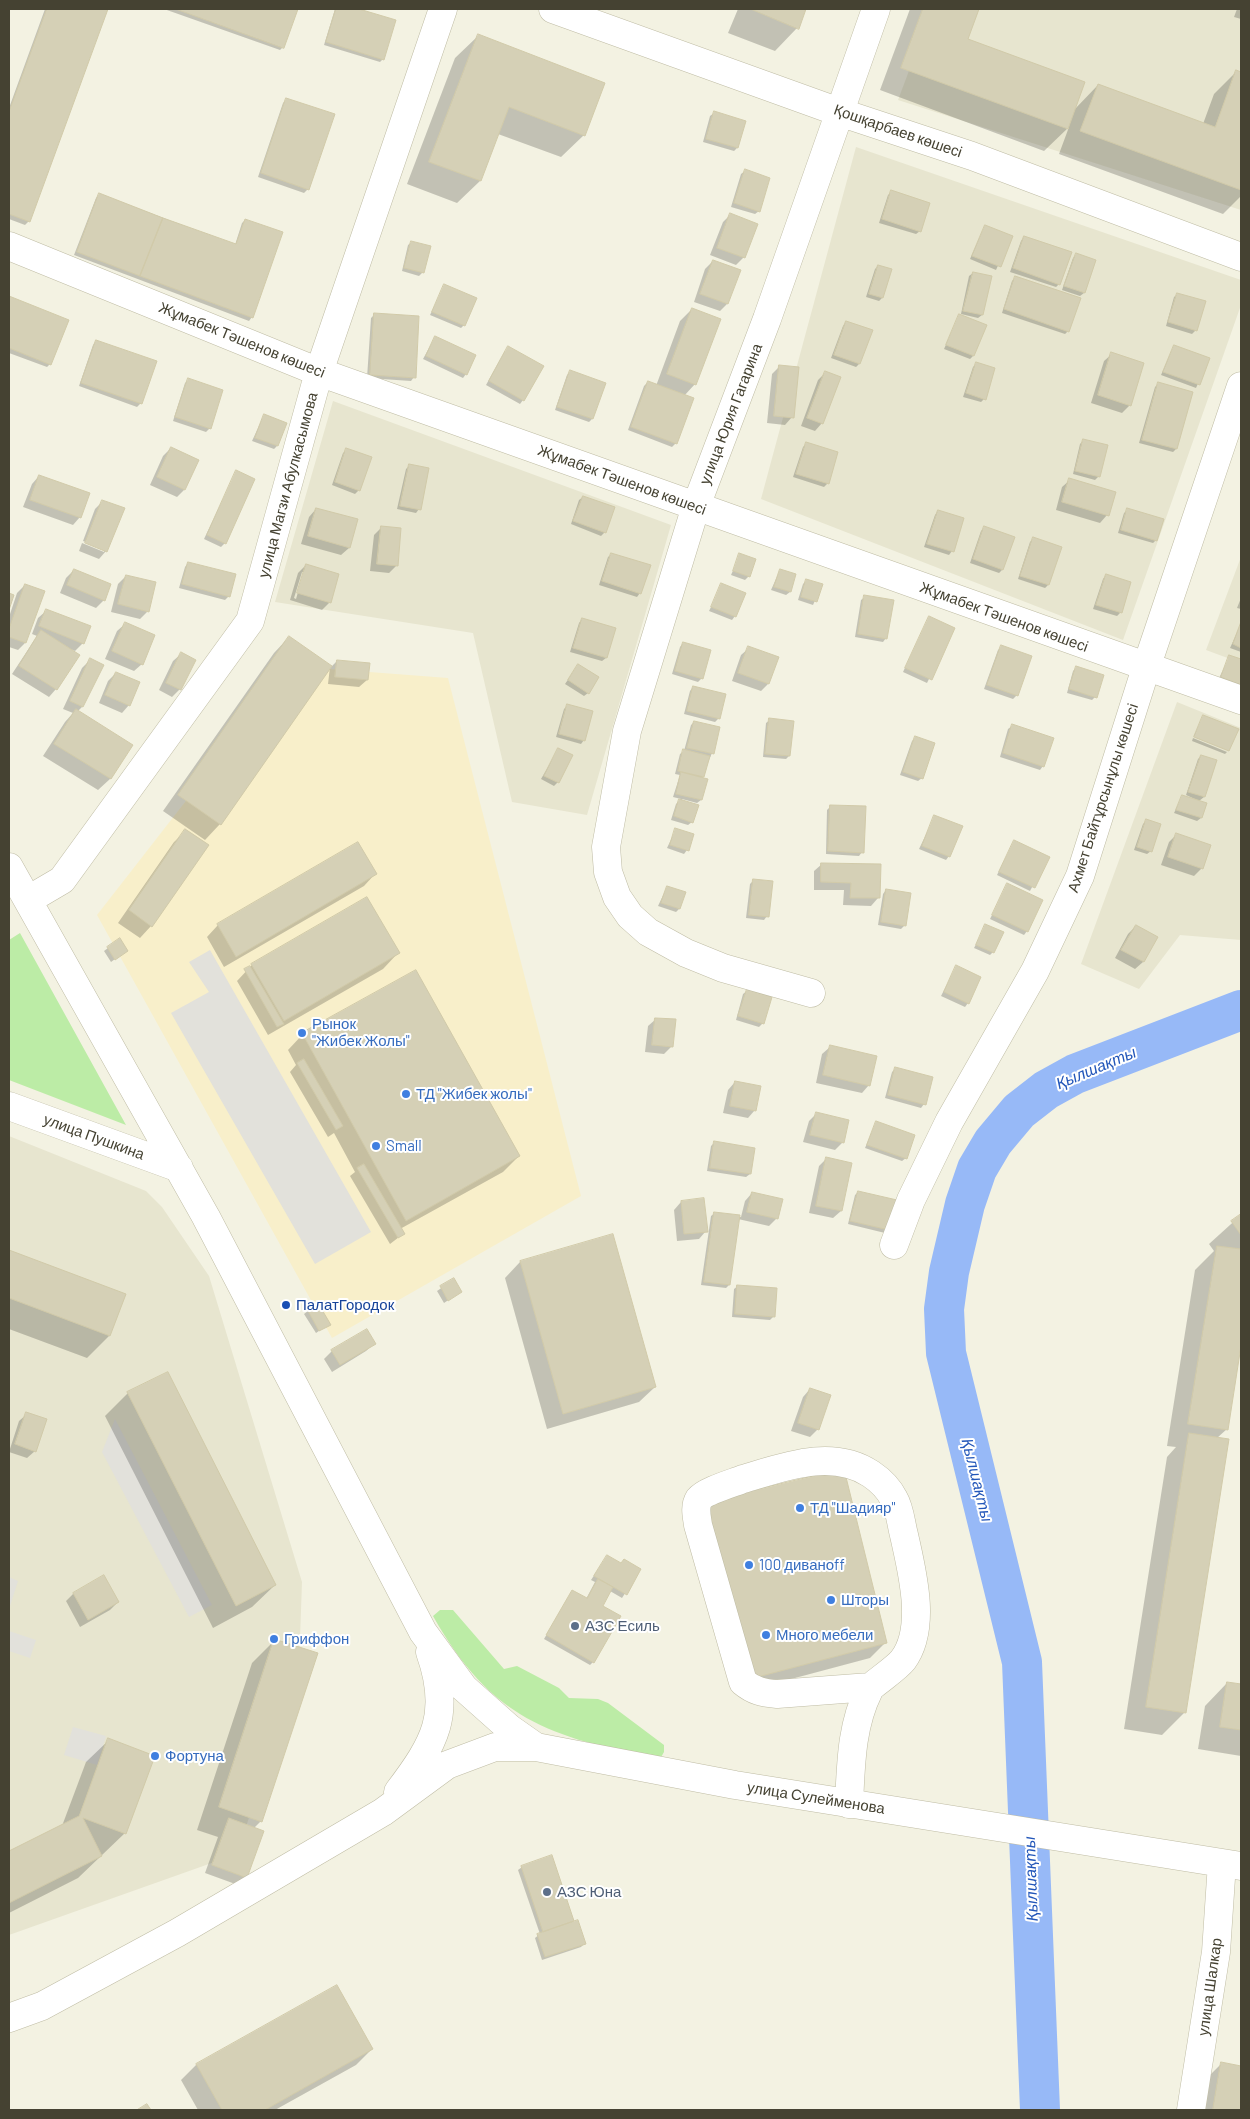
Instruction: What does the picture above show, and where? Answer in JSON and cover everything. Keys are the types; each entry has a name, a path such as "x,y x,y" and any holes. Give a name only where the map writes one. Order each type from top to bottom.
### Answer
{"street":[{"name":"улица Магзи Абулкасымова","path":"28,900 62,880 250,621 319,372 443,9"},
{"name":"Қошқарбаев көшесі","path":"553,9 839,112 972,156 1241,257"},
{"name":"улица Юрия Гагарина","path":"812,993 722,968 686,953 648,932 630,916 618,897 608,872 606,847 627,731 696,506 767,318 876,9"},
{"name":"Жұмабек Тәшенов көшесі","path":"9,246 319,372 1146,668 1241,700"},
{"name":"Ахмет Байтұрсынұлы көшесі","path":"894,1245 911,1200 949,1122 1034,971 1080,876 1146,668 1241,386"},
{"path":"9,867 179,1168 423,1632 464,1688 509,1728 536,1746"},
{"name":"улица Пушкина","path":"9,1106 179,1168"},
{"path":"849,1804 853,1733 870,1687 888,1676 903,1660 912,1641 915,1613 915,1583 894,1498 880,1480 862,1469 836,1461 812,1461 734,1482 705,1494 699,1499 696,1509 698,1525 743,1682 750,1688 762,1693 777,1694 870,1687"},
{"path":"383,1812 417,1767 430,1745 438,1725 440,1689 423,1632"},
{"path":"9,2018 42,2006 177,1933 383,1812 447,1765 476,1753 502,1747 536,1746"},
{"name":"улица Сулейменова","path":"536,1746 735,1785 1231,1865"},
{"name":"улица Шалкар","path":"1191,2110 1231,1865"}],"shaded area":[{"path":"932,9 1241,9 1241,210 898,100"},
{"path":"856,147 1241,280 1241,305 1123,640 761,499"},
{"path":"333,401 671,525 587,815 512,802 473,633 275,602"},
{"path":"1241,557 1241,663 1206,650"},
{"path":"291,666 448,678 581,1196 332,1338 97,915"},
{"path":"1177,702 1241,728 1241,940 1180,935 1139,989 1081,964"},
{"path":"210,950 371,1232 315,1264 171,1013 209,992 189,962"},
{"path":"9,1136 146,1191 162,1207 209,1276 302,1582 299,1667 237,1854 9,1935"},
{"path":"115,1419 212,1605 189,1617 102,1452"},
{"path":"9,1577 18,1581 9,1609"},
{"path":"9,1631 36,1640 30,1658 9,1651"},
{"path":"73,1727 106,1736 97,1765 64,1755"}],"green space":[{"path":"20,933 126,1125 9,1080 9,940"},
{"path":"440,1610 453,1610 504,1669 517,1666 559,1688 569,1698 598,1699 608,1703 664,1745 664,1752 660,1759 586,1742 555,1731 527,1718 501,1701 477,1679 455,1651 433,1616"}],"building":[{"path":"47,9 108,9 30,222 9,214 9,112"},
{"path":"176,9 298,9 284,48"},
{"path":"336,9 359,9 396,20 384,60 326,42"},
{"path":"751,9 806,9 799,29"},
{"path":"923,9 979,9 968,39 1085,82 1068,129 901,68"},
{"path":"478,34 605,83 585,136 509,107 481,181 429,162"},
{"path":"1236,70 1241,72 1241,190 1080,131 1098,84 1215,127"},
{"path":"286,98 335,114 309,190 261,173"},
{"path":"714,111 746,121 738,148 706,139"},
{"path":"745,169 770,178 760,212 734,203"},
{"path":"891,190 930,203 921,232 882,219"},
{"path":"99,193 163,218 140,276 77,252"},
{"path":"730,213 758,224 745,258 717,248"},
{"path":"163,218 236,244 245,219 283,232 253,318 140,276"},
{"path":"985,225 1013,236 1001,267 972,256"},
{"path":"1024,236 1072,252 1060,285 1013,268"},
{"path":"411,241 431,246 424,273 404,268"},
{"path":"1076,253 1096,260 1085,293 1064,286"},
{"path":"713,260 741,270 728,304 700,294"},
{"path":"878,265 892,269 883,298 869,294"},
{"path":"973,272 992,276 983,315 963,311"},
{"path":"1015,276 1081,298 1069,332 1004,309"},
{"path":"444,284 477,298 465,326 432,312"},
{"path":"1177,293 1206,301 1197,331 1168,322"},
{"path":"9,296 69,320 51,365 9,348"},
{"path":"692,308 721,319 696,385 667,374"},
{"path":"374,313 419,316 416,378 370,375"},
{"path":"959,314 987,325 974,356 946,345"},
{"path":"846,321 873,330 860,364 834,355"},
{"path":"435,336 476,355 467,375 426,356"},
{"path":"96,340 157,361 142,404 81,383"},
{"path":"1174,345 1210,358 1200,385 1163,372"},
{"path":"508,346 544,366 524,401 489,381"},
{"path":"1111,352 1144,363 1131,406 1098,395"},
{"path":"976,362 995,368 986,400 966,393"},
{"path":"779,365 799,367 794,418 774,416"},
{"path":"570,370 606,383 593,419 557,407"},
{"path":"825,371 841,377 823,424 807,418"},
{"path":"188,378 223,390 211,429 175,417"},
{"path":"648,381 694,398 677,444 631,427"},
{"path":"1158,382 1193,392 1177,449 1142,440"},
{"path":"264,414 287,423 278,446 255,438"},
{"path":"1083,439 1108,445 1100,477 1075,471"},
{"path":"806,442 838,452 829,484 796,474"},
{"path":"171,447 199,460 185,490 157,477"},
{"path":"346,448 372,457 360,491 335,482"},
{"path":"409,464 429,468 421,510 400,506"},
{"path":"236,470 255,479 226,544 207,535"},
{"path":"39,475 90,493 81,518 30,500"},
{"path":"1069,478 1116,492 1109,516 1062,502"},
{"path":"583,496 615,507 606,533 573,521"},
{"path":"102,500 125,508 107,552 85,543"},
{"path":"316,508 358,519 350,548 308,536"},
{"path":"1127,508 1164,519 1157,541 1121,530"},
{"path":"938,510 964,518 954,552 927,544"},
{"path":"381,526 401,528 398,566 377,564"},
{"path":"984,526 1015,537 1003,570 973,559"},
{"path":"1033,537 1062,547 1049,585 1020,576"},
{"path":"611,553 651,565 641,594 602,581"},
{"path":"739,553 756,559 750,577 733,571"},
{"path":"188,562 236,574 230,597 182,584"},
{"path":"306,564 339,574 331,603 297,593"},
{"path":"74,569 111,584 105,601 67,585"},
{"path":"780,569 796,574 791,592 774,587"},
{"path":"1106,574 1131,582 1122,613 1096,605"},
{"path":"126,575 156,582 149,612 118,604"},
{"path":"806,579 823,584 817,602 801,597"},
{"path":"721,583 746,593 736,617 711,607"},
{"path":"25,584 45,591 26,643 9,637 9,629"},
{"path":"9,593 14,595 9,610"},
{"path":"864,595 894,600 887,639 858,634"},
{"path":"46,609 91,626 84,644 39,626"},
{"path":"929,616 955,628 932,680 905,668"},
{"path":"582,618 616,628 607,658 573,648"},
{"path":"125,622 155,635 143,665 112,651"},
{"path":"1241,622 1241,648 1233,644"},
{"path":"41,630 80,655 57,690 19,666"},
{"path":"289,636 332,666 221,825 178,795"},
{"path":"683,642 711,650 703,679 675,671"},
{"path":"1001,645 1032,656 1018,696 987,685"},
{"path":"748,646 779,657 769,684 738,673"},
{"path":"181,652 196,660 181,690 166,683"},
{"path":"1229,655 1241,659 1241,685 1221,677"},
{"path":"90,658 104,665 83,707 70,701"},
{"path":"337,660 370,663 368,680 335,677"},
{"path":"578,664 599,677 589,694 568,680"},
{"path":"1076,666 1104,675 1097,698 1069,689"},
{"path":"116,672 140,682 130,706 105,695"},
{"path":"693,686 726,694 720,719 687,711"},
{"path":"567,704 593,711 585,741 559,734"},
{"path":"76,709 133,745 111,779 54,744"},
{"path":"1203,715 1239,729 1229,751 1194,737"},
{"path":"769,718 794,721 790,756 765,754"},
{"path":"694,721 720,727 714,754 687,748"},
{"path":"1012,724 1054,738 1044,767 1003,753"},
{"path":"915,736 935,743 923,779 903,772"},
{"path":"558,748 573,755 559,783 544,776"},
{"path":"683,749 710,756 704,777 678,771"},
{"path":"1201,755 1217,760 1205,797 1188,792"},
{"path":"681,772 708,779 702,800 676,794"},
{"path":"1182,795 1207,803 1202,818 1176,810"},
{"path":"679,799 699,805 693,823 674,816"},
{"path":"830,805 866,806 864,853 828,851"},
{"path":"934,815 963,826 950,857 922,846"},
{"path":"1146,819 1161,824 1152,852 1137,847"},
{"path":"675,828 694,834 689,851 670,845"},
{"path":"185,829 209,845 152,927 129,910"},
{"path":"1176,833 1211,845 1203,869 1168,857"},
{"path":"1014,840 1050,857 1035,888 999,872"},
{"path":"358,842 377,874 236,957 217,924"},
{"path":"821,863 881,864 880,898 850,898 851,883 821,882"},
{"path":"753,879 773,881 769,917 749,915"},
{"path":"1007,883 1043,900 1028,932 992,915"},
{"path":"667,886 686,892 680,909 661,903"},
{"path":"886,889 911,893 906,926 881,922"},
{"path":"367,897 400,953 284,1021 251,964"},
{"path":"985,924 1004,932 994,953 976,945"},
{"path":"1136,925 1158,937 1144,962 1121,950"},
{"path":"120,938 128,951 115,960 107,947"},
{"path":"956,965 981,977 969,1004 944,992"},
{"path":"250,966 284,1024 277,1027 244,969"},
{"path":"416,970 520,1156 406,1221 302,1033"},
{"path":"747,989 772,997 764,1024 738,1016"},
{"path":"655,1018 676,1019 673,1047 652,1045"},
{"path":"830,1045 877,1056 870,1086 823,1075"},
{"path":"304,1059 343,1126 336,1130 297,1063"},
{"path":"895,1067 933,1077 926,1105 888,1095"},
{"path":"735,1081 761,1086 756,1111 730,1106"},
{"path":"816,1112 849,1120 844,1143 810,1135"},
{"path":"876,1121 915,1135 907,1159 867,1145"},
{"path":"714,1141 755,1148 751,1174 710,1168"},
{"path":"826,1157 852,1163 842,1211 816,1206"},
{"path":"364,1164 405,1234 398,1238 357,1168"},
{"path":"858,1191 897,1200 889,1230 850,1221"},
{"path":"752,1192 783,1199 778,1219 747,1212"},
{"path":"704,1198 708,1232 684,1234 681,1201"},
{"path":"714,1212 740,1215 730,1285 704,1282"},
{"path":"1241,1214 1241,1235 1231,1221"},
{"path":"613,1234 656,1387 563,1414 520,1261"},
{"path":"1217,1246 1241,1249 1241,1346 1228,1430 1188,1424"},
{"path":"9,1250 126,1294 110,1336 9,1298"},
{"path":"454,1278 462,1292 448,1301 440,1286"},
{"path":"737,1285 777,1288 775,1317 735,1314"},
{"path":"318,1303 331,1325 319,1331 307,1309"},
{"path":"367,1329 376,1344 340,1365 331,1350"},
{"path":"168,1372 276,1585 236,1606 127,1392"},
{"path":"810,1388 831,1395 819,1430 798,1423"},
{"path":"26,1412 47,1419 36,1452 15,1444"},
{"path":"1189,1433 1229,1439 1186,1713 1146,1707"},
{"path":"844,1469 887,1643 750,1679 706,1502"},
{"path":"607,1555 621,1563 624,1559 641,1569 627,1595 594,1576"},
{"path":"104,1575 119,1602 88,1620 73,1593"},
{"path":"598,1579 613,1587 603,1606 621,1616 594,1663 546,1635 572,1590 587,1598"},
{"path":"274,1639 318,1653 262,1822 219,1807"},
{"path":"1227,1682 1241,1684 1241,1730 1220,1727"},
{"path":"108,1738 155,1756 126,1834 83,1818 102,1856 9,1903 9,1851 79,1816"},
{"path":"229,1818 264,1831 247,1878 212,1865"},
{"path":"552,1855 574,1921 543,1932 521,1866"},
{"path":"578,1920 586,1944 545,1957 537,1934"},
{"path":"337,1985 373,2049 265,2110 222,2110 196,2064"},
{"path":"1221,2062 1241,2066 1241,2110 1213,2110"},
{"path":"147,2104 151,2110 137,2110"}],"waterway":[{"name":"Қылшақты","path":"1040,2110 1022,1662 946,1353 944,1309 949,1272 965,1204 977,1169 993,1142 1019,1111 1046,1090 1075,1074 1241,1010"}],"place":[{"name":"Рынок \"Жибек Жолы\"","path":"302,1033"},
{"name":"ТД \"Жибек жолы\"","path":"406,1094"},
{"name":"Small","path":"376,1146"},
{"name":"ПалатГородок","path":"286,1305"},
{"name":"ТД \"Шадияр\"","path":"800,1508"},
{"name":"100 диваноff","path":"749,1565"},
{"name":"Шторы","path":"831,1600"},
{"name":"АЗС Есиль","path":"575,1626"},
{"name":"Много мебели","path":"766,1635"},
{"name":"Гриффон","path":"274,1639"},
{"name":"Фортуна","path":"155,1756"},
{"name":"АЗС Юна","path":"547,1892"}]}
